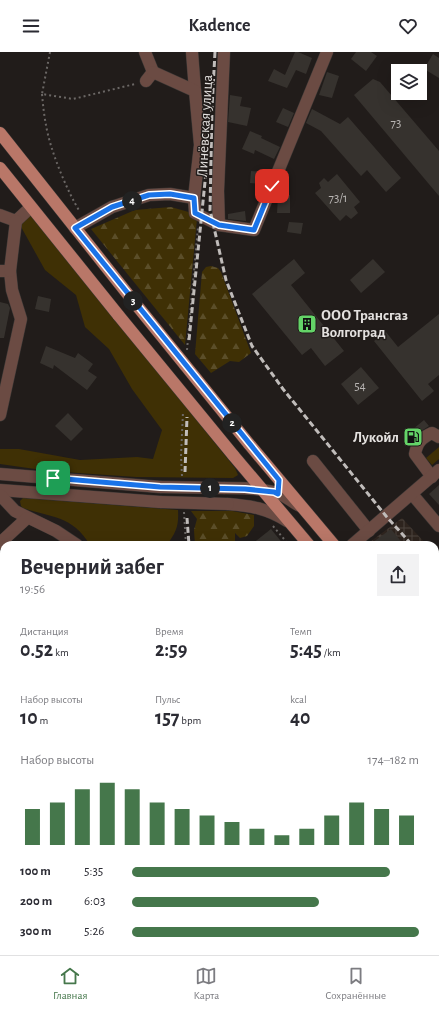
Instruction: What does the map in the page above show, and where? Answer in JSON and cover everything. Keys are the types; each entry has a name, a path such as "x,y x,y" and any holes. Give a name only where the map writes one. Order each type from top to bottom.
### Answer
{"main road":[{"path":"0,133 249,444 331,541"},
{"path":"0,168 233,455 264,491 275,498 291,524 306,541"}],"street":[{"path":"145,52 150,76 195,91"},
{"name":"Линёвская улица","path":"192,52 200,145 194,198"},
{"name":"Линёвская улица","path":"219,225 218,184 224,52"},
{"path":"75,228 112,207 149,195 170,194 194,198 195,213 219,225 254,230 327,52"},
{"path":"0,415 21,319 5,271 16,221 31,207"},
{"path":"0,215 16,221"},
{"path":"357,541 435,474 415,454 416,445 424,437 432,433 439,437"},
{"path":"313,461 369,531"},
{"path":"230,488 244,483 246,470"},
{"path":"0,474 160,487 230,488 264,491"},
{"path":"262,508 268,506 275,498 279,480"},
{"path":"0,490 160,502 228,504 262,508 276,514 291,524"},
{"path":"412,494 439,526"},
{"path":"0,495 15,511 26,518 56,531 72,541"},
{"path":"275,498 283,496 302,508"},
{"path":"2,541 26,518"}],"path":[{"path":"50,52 42,94 46,127 59,167 75,204 87,222"},
{"path":"42,94 73,99 150,76"},
{"path":"270,522 286,541"}],"shaded area":[{"path":"402,518 423,541 371,541"}],"green space":[{"path":"171,207 192,213 197,219 185,345 91,229 135,210"},
{"path":"31,214 235,468 238,475 233,478 136,477 49,471 0,464 0,449 19,449 80,460 137,457 153,459 162,430 132,389 109,349 85,327 76,295 45,270 20,225"},
{"path":"211,266 218,268 221,272 251,353 239,362 230,361 211,373 195,354 202,272 206,267"},
{"path":"439,447 439,459 432,465 426,458"},
{"path":"23,498 178,510 178,520 175,532 169,541 87,541 76,528 69,523 52,516 23,508 20,501"},
{"path":"191,511 232,511 254,515 254,526 247,536 240,538 235,533 235,541 195,541 194,530 197,519"}],"building":[{"path":"295,52 312,58 306,74 296,70 287,88 268,81 274,69 285,75"},
{"path":"356,52 371,52 377,56 366,71 351,59"},
{"path":"433,54 439,58 439,78 427,71 427,64"},
{"path":"327,72 339,76 332,98 319,95"},
{"path":"373,79 380,82 391,95 391,100 395,100 439,151 439,196 354,95"},
{"path":"230,95 242,97 240,106 251,108 247,126 228,122"},
{"path":"283,108 294,113 288,127 276,122"},
{"path":"312,109 340,124 348,117 401,178 386,192 367,170 361,176 321,131 306,123"},
{"path":"250,131 262,136 261,138 280,147 274,159 255,150 254,154 242,149"},
{"path":"251,171 262,172 262,184 250,183"},
{"path":"337,174 360,202 354,207 358,213 351,219 346,215 340,221 315,193 321,188 319,183 324,178 328,182"},
{"path":"290,195 290,213 277,213 278,196"},
{"path":"245,211 246,221 228,219 228,214"},
{"path":"289,222 303,223 301,234 287,232"},
{"path":"294,259 305,273 291,285 344,351 325,366 311,348 302,355 252,294"},
{"path":"373,259 385,272 361,293 350,280"},
{"path":"38,296 51,299 49,312 35,309"},
{"path":"0,302 8,304 10,308 4,338 0,338"},
{"path":"439,314 439,375 428,384 434,391 422,401 374,341 386,332 398,347"},
{"path":"46,346 75,358 78,353 93,364 88,371 97,377 87,390 54,365 53,369 40,363"},
{"path":"361,367 379,388 358,405 341,384"},
{"path":"68,413 83,429 71,441 55,426"},
{"path":"424,420 429,426 418,433 412,440 407,434"},
{"path":"439,485 439,505 429,494"},
{"path":"271,529 281,541 256,541"},
{"path":"391,529 401,541 374,541"}],"railway":[{"path":"215,52 212,108 210,210 226,280 252,346 283,389 386,516 408,541"},
{"path":"189,340 206,172"},
{"path":"185,472 187,417"},
{"path":"187,518 189,541"}],"place":[{"name":"ООО Трансгаз Волгоград","path":"307,324"},
{"name":"Лукойл","path":"413,437"}],"route":[{"path":"53,478 160,487 245,489 274,492 278,494 279,480 75,228 112,207 149,195 170,194 194,198 195,213 219,225 254,230 272,186"}]}
